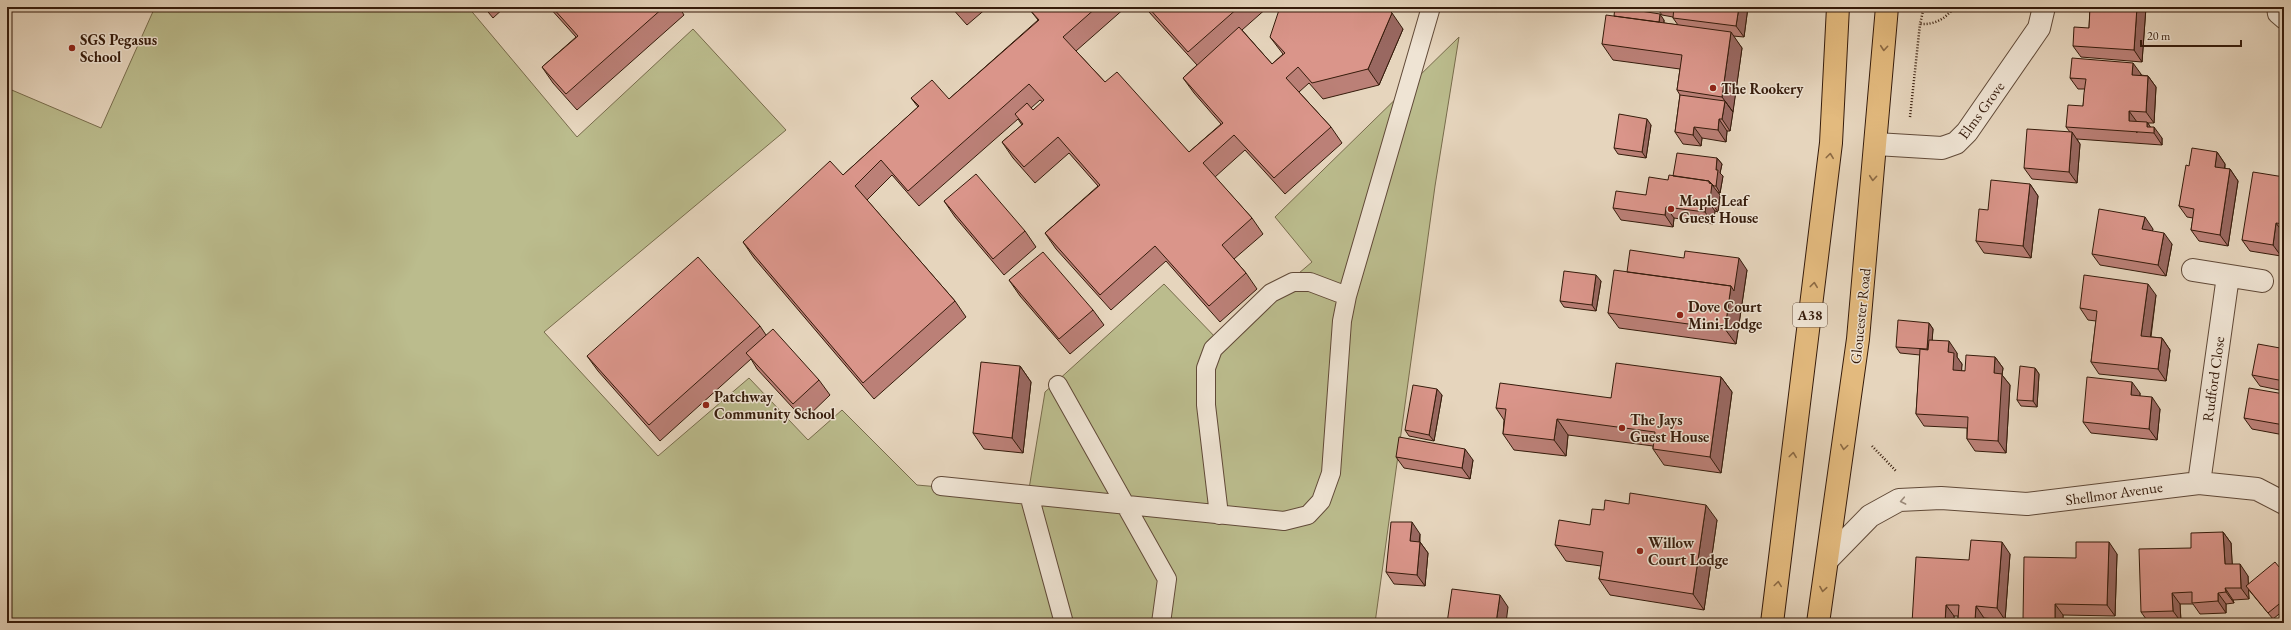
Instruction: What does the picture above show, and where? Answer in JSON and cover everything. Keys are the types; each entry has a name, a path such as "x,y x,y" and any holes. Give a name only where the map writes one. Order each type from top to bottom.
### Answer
{"main road":[{"name":"A38","path":"1772,623 1831,143 1838,7"},
{"name":"Gloucester Road","path":"1818,623 1858,339 1887,7"}],"street":[{"name":"Elms Grove","path":"1876,144 1942,148 1956,143 1967,132 2039,28 2044,7"},
{"path":"2193,270 2262,281"},
{"name":"Rudford Close","path":"2198,483 2228,276"},
{"name":"Shellmor Avenue","path":"1828,559 1870,516 1899,500 1941,498 2027,504 2198,483 2257,489 2284,503"}],"lane":[{"path":"942,486 1284,522 1308,515 1321,501 1331,473 1342,321 1347,296 1431,7"},
{"path":"2276,7 2277,14 2284,20"},
{"path":"1219,515 1206,405 1206,368 1213,349 1271,293 1293,282 1310,282 1347,296"},
{"path":"1058,385 1167,579 1161,623"},
{"path":"1029,496 1064,623"}],"path":[{"path":"1907,146 1920,24 1924,7"},
{"path":"1920,24 1932,25 1950,13 1954,7"},
{"path":"1849,408 1869,444 1893,469 1900,474"}],"green space":[{"name":"Patchway Community School","path":"155,7 468,7 577,137 693,29 786,130 544,332 658,456 749,378 808,440 842,410 917,485 1028,495 1045,392 1164,284 1219,341 1312,262 1275,217 1459,37 1435,186 1375,623 7,623 7,88 101,128"}],"building":[{"path":"552,7 664,7 566,94 542,67 578,36"},
{"path":"1033,7 1097,7 1063,37 1105,82 1117,72 1189,152 1223,123 1183,78 1239,27 1272,64 1285,53 1270,37 1280,7 1386,7 1392,13 1368,69 1312,83 1298,67 1286,78 1331,127 1274,178 1234,135 1203,163 1252,218 1222,245 1246,273 1209,306 1155,246 1100,295 1045,233 1100,185 1058,137 1024,167 1002,142 1023,124 1015,114 1027,103 1033,110 1044,100 1029,84 908,191 881,160 855,186 955,301 863,383 743,242 830,161 843,175 919,106 911,98 932,80 949,99 1039,20 1030,10"},
{"path":"1148,7 1239,7 1188,52"},
{"path":"1615,7 1660,14 1659,22 1614,16"},
{"path":"1674,7 1739,7 1736,26 1673,18"},
{"path":"2090,7 2137,7 2134,50 2073,46 2074,27 2089,28"},
{"path":"1606,15 1731,32 1722,97 1677,90 1682,55 1602,44"},
{"path":"2072,58 2133,63 2132,75 2148,76 2146,112 2129,111 2129,121 2147,122 2147,127 2154,127 2154,133 2066,127 2068,105 2083,106 2086,79 2070,78"},
{"path":"1680,95 1725,101 1722,119 1719,119 1718,130 1694,127 1693,135 1675,132"},
{"path":"1619,114 1647,119 1642,152 1614,148"},
{"path":"2027,129 2072,132 2069,172 2024,168"},
{"path":"2192,148 2217,152 2215,167 2230,169 2220,235 2191,230 2194,209 2179,206 2186,165 2189,166"},
{"path":"1677,153 1717,158 1716,170 1718,170 1716,186 1709,181 1673,176"},
{"path":"2253,172 2284,177 2284,224 2276,223 2273,245 2242,240"},
{"path":"976,174 1025,231 993,259 944,201"},
{"path":"1669,175 1709,181 1709,183 1712,184 1710,200 1707,200 1705,212 1666,207 1665,215 1613,208 1616,191 1646,195 1649,177 1668,180"},
{"path":"1991,180 2030,184 2023,246 1976,241 1979,209 1988,210"},
{"path":"2099,209 2145,217 2142,229 2164,233 2158,265 2092,254"},
{"path":"1630,250 1684,258 1685,251 1739,258 1734,291 1731,286 1627,272"},
{"path":"1043,252 1093,310 1059,339 1009,280"},
{"path":"698,257 760,326 649,425 587,356"},
{"path":"1614,270 1731,286 1725,329 1608,313"},
{"path":"1564,271 1596,275 1592,305 1560,301"},
{"path":"2084,275 2148,284 2141,336 2162,338 2158,369 2091,362 2097,311 2080,308"},
{"path":"1898,320 1929,323 1927,349 1896,347"},
{"path":"2284,326 2284,381 2252,375 2258,344 2280,348"},
{"path":"773,329 819,380 793,404 746,353"},
{"path":"1929,340 1949,341 1948,352 1954,353 1953,370 1965,371 1966,355 1995,357 1994,373 2002,374 1998,441 1967,439 1968,417 1916,414 1920,349 1928,350"},
{"path":"981,362 1020,366 1012,438 973,433"},
{"name":"The Jays Guest House","path":"1616,363 1721,377 1710,457 1653,449 1655,432 1557,419 1554,440 1503,434 1506,409 1496,408 1500,383 1611,398"},
{"path":"2020,366 2035,368 2033,401 2017,400"},
{"path":"2087,377 2132,382 2131,395 2152,397 2149,429 2083,422"},
{"path":"1413,385 1437,389 1429,435 1405,430"},
{"path":"2249,388 2284,394 2284,425 2244,418"},
{"path":"1399,437 1465,449 1462,468 1396,457"},
{"name":"Willow Court Lodge","path":"1630,493 1706,505 1693,594 1599,579 1603,552 1555,545 1559,520 1590,525 1592,509 1604,510 1605,500 1629,504"},
{"path":"1391,522 1412,522 1410,541 1420,542 1417,575 1386,572"},
{"path":"2223,532 2225,564 2240,564 2241,588 2225,588 2226,592 2218,593 2218,601 2192,603 2192,592 2172,593 2173,611 2141,612 2139,549 2191,548 2191,533"},
{"path":"1971,540 2002,542 1997,608 1976,606 1975,620 1958,619 1959,605 1946,605 1945,623 1912,623 1916,557 1969,560"},
{"path":"2076,542 2109,542 2107,605 2055,604 2055,623 2031,623 2031,620 2023,620 2024,557 2076,558"},
{"path":"2275,562 2284,573 2284,600 2268,613 2246,586"},
{"path":"1452,589 1500,595 1496,623 1447,623"},
{"path":"2284,616 2284,623 2275,623 2276,620"},
{"path":"2121,620 2139,620 2139,623 2121,623"}],"place":[{"name":"SGS Pegasus School","path":"72,48"},
{"name":"The Rookery","path":"1713,88"},
{"name":"Maple Leaf Guest House","path":"1671,209"},
{"name":"Dove Court Mini-Lodge","path":"1680,315"},
{"name":"Patchway Community School","path":"706,405"},
{"name":"The Jays Guest House","path":"1622,428"},
{"name":"Willow Court Lodge","path":"1640,551"}]}
